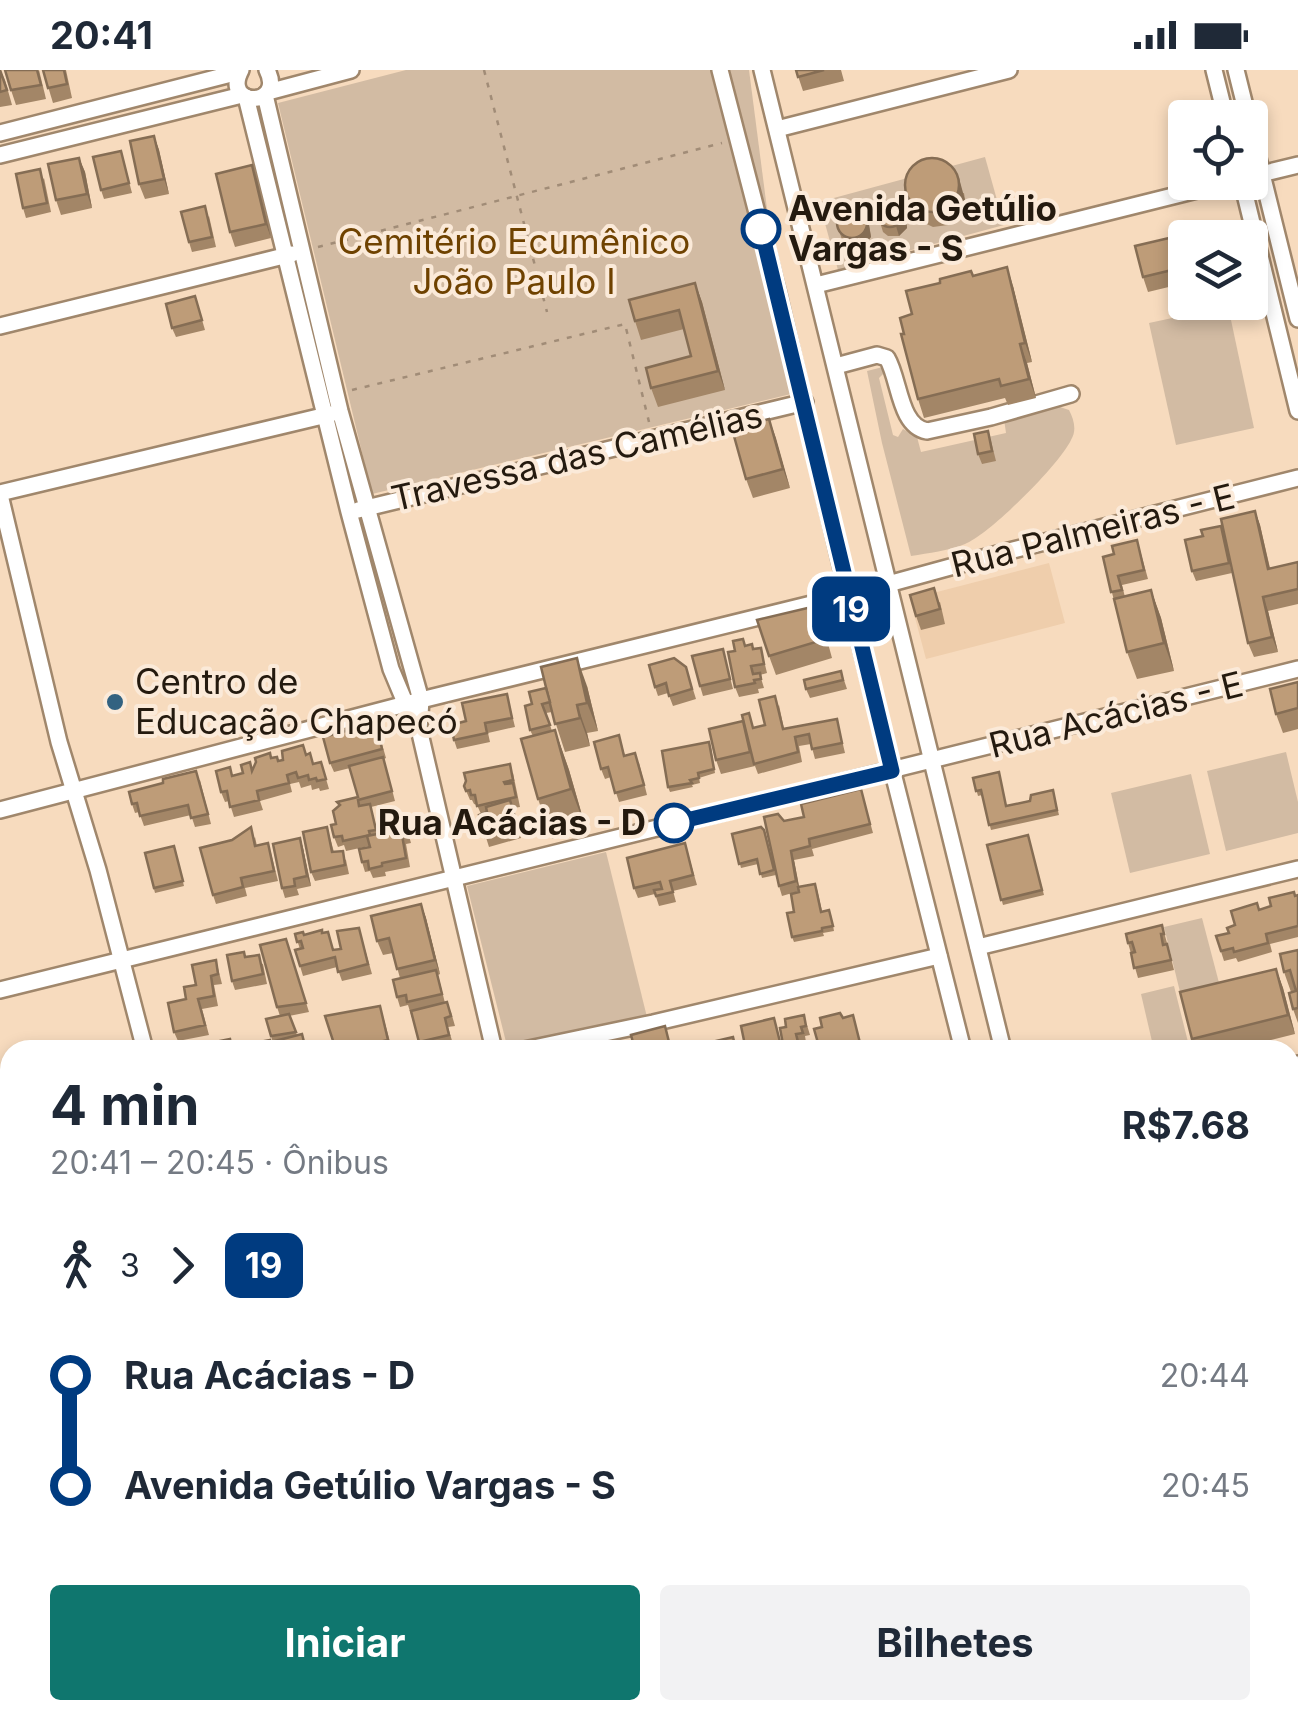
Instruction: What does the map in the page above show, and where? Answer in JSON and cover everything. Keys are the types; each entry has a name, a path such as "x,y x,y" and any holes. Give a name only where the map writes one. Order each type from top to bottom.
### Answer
{"street":[{"path":"267,70 272,82 267,93 294,253 333,413 349,512 391,669 404,704 420,729"},
{"path":"0,154 244,96 256,99 351,70"},
{"path":"720,70 960,1040"},
{"path":"762,70 1001,1040"},
{"path":"777,129 1009,70"},
{"path":"1214,70 1222,100"},
{"path":"1236,70 1244,100"},
{"path":"240,71 236,82 244,96 294,253 336,394 333,413 368,507 421,700 420,729 492,1040"},
{"path":"0,132 240,71"},
{"path":"92,110 98,130"},
{"path":"1268,173 1298,165"},
{"path":"816,285 1168,197"},
{"path":"1246,200 1298,411"},
{"path":"1263,200 1298,319"},
{"path":"0,326 294,253"},
{"path":"836,366 877,355 887,358 906,416 918,429 991,417 1071,394"},
{"name":"Travessa das Camélias","path":"349,512 805,402"},
{"path":"143,1040 73,790 0,494 333,413"},
{"name":"Rua Palmeiras - E","path":"0,810 1298,478"},
{"name":"Rua Acácias - E","path":"933,761 1298,669"},
{"path":"0,990 933,761"},
{"path":"978,947 1298,869"},
{"path":"572,1040 939,956"}],"path":[{"path":"484,70 547,312"},
{"path":"294,253 738,139"},
{"path":"336,394 625,324 654,438"}],"shaded area":[{"path":"1049,563 1065,623 926,659 910,599"}],"green space":[{"name":"Cemitério Ecumênico João Paulo I","path":"406,70 749,70 791,394 372,494 278,103"},
{"path":"985,157 1004,225 838,270 819,202"},
{"path":"1168,319 1231,320 1254,428 1176,445 1149,323"},
{"path":"883,367 885,372 879,378 893,435 898,437 903,429 917,437 921,452 1006,433 1004,419 1057,406 1069,410 1073,436 1039,481 976,538 952,548 911,556 867,371"},
{"path":"1286,752 1298,802 1298,833 1226,851 1207,771"},
{"path":"1191,774 1210,854 1130,873 1111,793"},
{"path":"606,852 647,1017 550,1040 506,1040 467,886"},
{"path":"1202,918 1223,998 1184,1008 1164,927"},
{"path":"1174,986 1188,1040 1152,1040 1141,994"}],"building":[{"path":"0,70 7,90 0,92"},
{"path":"5,70 37,70 41,85 11,90"},
{"path":"43,70 64,70 67,84 48,88"},
{"path":"796,70 824,70 798,77"},
{"path":"154,136 164,179 139,184 130,141"},
{"path":"121,151 129,183 101,190 93,157"},
{"path":"79,158 87,194 56,200 48,164"},
{"path":"932,158 951,166 959,185 951,204 932,212 913,204 905,185 913,166"},
{"path":"252,165 266,224 230,232 216,174"},
{"path":"40,169 47,203 23,208 16,174"},
{"path":"890,201 899,205 903,214 899,223 890,227 881,223 877,214 881,205"},
{"path":"205,206 212,237 189,242 181,212"},
{"path":"852,208 862,213 867,223 862,233 852,238 842,233 837,223 842,213"},
{"path":"1168,238 1168,271 1143,277 1135,246"},
{"path":"1007,267 1025,343 1020,344 1029,379 1001,386 999,379 918,399 901,334 900,318 912,314 906,291 971,271 973,276"},
{"path":"695,283 718,371 651,388 646,368 691,356 679,310 635,321 629,300"},
{"path":"195,296 202,320 172,328 166,304"},
{"path":"769,419 783,469 746,479 732,429"},
{"path":"988,431 992,451 978,454 974,434"},
{"path":"1255,511 1268,569 1298,562 1298,589 1263,597 1272,637 1248,643 1221,519"},
{"path":"1221,526 1229,563 1192,571 1185,540 1203,536 1201,530"},
{"path":"1137,540 1144,570 1118,576 1122,590 1111,592 1103,557 1114,554 1112,546"},
{"path":"934,588 940,609 916,616 910,595"},
{"path":"1151,590 1164,643 1127,652 1114,599"},
{"path":"816,606 826,639 769,656 757,620"},
{"path":"743,639 745,646 761,648 764,664 751,666 753,674 760,673 761,679 735,687 728,652 735,651 733,641"},
{"path":"723,649 730,679 700,686 692,656"},
{"path":"577,658 587,703 577,705 580,718 555,724 541,667"},
{"path":"674,658 686,667 692,689 669,696 666,683 655,687 649,665"},
{"path":"841,671 843,680 806,689 804,680"},
{"path":"1298,682 1298,708 1276,714 1270,689"},
{"path":"546,688 550,702 542,704 550,725 530,730 525,706 532,704 529,692"},
{"path":"507,694 512,718 485,723 487,733 454,740 451,725 466,721 462,703"},
{"path":"775,696 783,729 837,719 842,743 812,749 809,734 795,737 798,752 754,764 742,715 749,713 753,728 765,725 759,700"},
{"path":"743,721 750,752 716,760 709,729"},
{"path":"376,723 382,749 330,763 323,737"},
{"path":"555,730 571,789 538,799 521,739"},
{"path":"619,735 624,756 635,753 644,785 615,793 608,767 601,769 594,742"},
{"path":"709,742 714,769 698,773 699,778 690,780 692,783 668,787 662,751"},
{"path":"303,745 313,764 321,762 326,779 309,780 308,775 298,778 296,772 287,775 289,783 257,791 259,800 230,807 227,791 221,792 216,771 230,767 232,776 243,773 241,765 250,762 252,771 255,758 270,753 271,758 283,760 282,751"},
{"path":"383,757 392,791 358,800 359,806 370,804 376,830 343,841 342,836 334,837 331,825 336,824 333,811 340,805 337,802 358,797 349,766"},
{"path":"510,764 513,780 504,782 513,783 516,797 477,806 475,795 464,786 464,773"},
{"path":"196,771 208,814 191,818 188,805 140,816 137,803 132,804 129,792"},
{"path":"999,772 1006,806 1030,801 1031,795 1053,790 1057,810 989,825 981,790 976,791 973,778"},
{"path":"861,789 870,824 809,839 810,846 791,851 796,881 779,886 764,817 778,814 784,821 804,817 801,804"},
{"path":"510,800 518,828 485,837 479,815 487,812 486,807"},
{"path":"405,822 407,834 402,835 406,858 369,869 368,861 362,862 359,849 370,847 367,836 387,832 385,826"},
{"path":"251,827 255,846 268,843 274,871 241,878 243,887 213,895 200,848 232,840"},
{"path":"327,827 332,852 343,851 345,865 311,872 303,832"},
{"path":"761,827 774,870 760,874 757,859 739,864 732,834"},
{"path":"1028,835 1042,890 1001,900 987,845"},
{"path":"300,838 307,876 294,879 295,886 282,888 273,844"},
{"path":"685,843 693,875 670,881 673,892 656,896 654,890 662,889 660,882 634,888 627,858"},
{"path":"174,846 183,881 154,888 145,853"},
{"path":"815,884 821,912 829,910 833,926 792,937 787,913 794,912 791,894 799,892 798,887"},
{"path":"1294,892 1298,895 1298,926 1266,934 1268,943 1234,952 1233,948 1221,951 1216,936 1229,933 1227,928 1235,925 1231,911 1257,903 1259,910 1271,906 1269,898"},
{"path":"421,904 435,960 397,969 389,938 377,941 371,916"},
{"path":"1162,925 1163,945 1167,944 1171,960 1134,968 1131,953 1135,952 1126,934"},
{"path":"359,928 368,964 338,972 335,957 300,966 295,950 303,948 295,934 328,932 333,950 341,949 337,931"},
{"path":"286,939 306,1003 277,1007 260,945"},
{"path":"1298,950 1298,1008 1293,1009 1289,993 1296,991 1290,970 1284,972 1280,954"},
{"path":"244,952 245,957 259,955 263,974 232,981 227,955"},
{"path":"216,960 218,974 211,976 214,996 198,999 205,1025 174,1032 168,1003 186,999 184,987 196,985 192,965"},
{"path":"1276,969 1288,1015 1192,1039 1180,992"},
{"path":"436,970 442,994 407,1002 406,995 397,997 393,980"},
{"path":"447,1002 451,1016 445,1018 449,1035 418,1040 411,1011"},
{"path":"380,1006 388,1040 333,1040 325,1016"},
{"path":"840,1013 843,1018 853,1015 859,1040 817,1040 814,1029 822,1027 820,1018"},
{"path":"289,1014 296,1032 271,1036 266,1019"},
{"path":"804,1015 806,1026 801,1027 803,1033 796,1034 798,1040 782,1040 780,1028 786,1027 785,1019"},
{"path":"774,1018 780,1040 744,1040 741,1026"},
{"path":"665,1026 668,1040 632,1040 631,1035"},
{"path":"302,1034 304,1040 279,1040"}],"bus line":[{"name":"19","path":"674,823 892,771 761,229"}],"place":[{"name":"Avenida Getúlio Vargas - S","path":"761,229"},
{"name":"Centro de Educação Chapecó","path":"115,702"},
{"name":"Rua Acácias - D","path":"674,823"}]}
